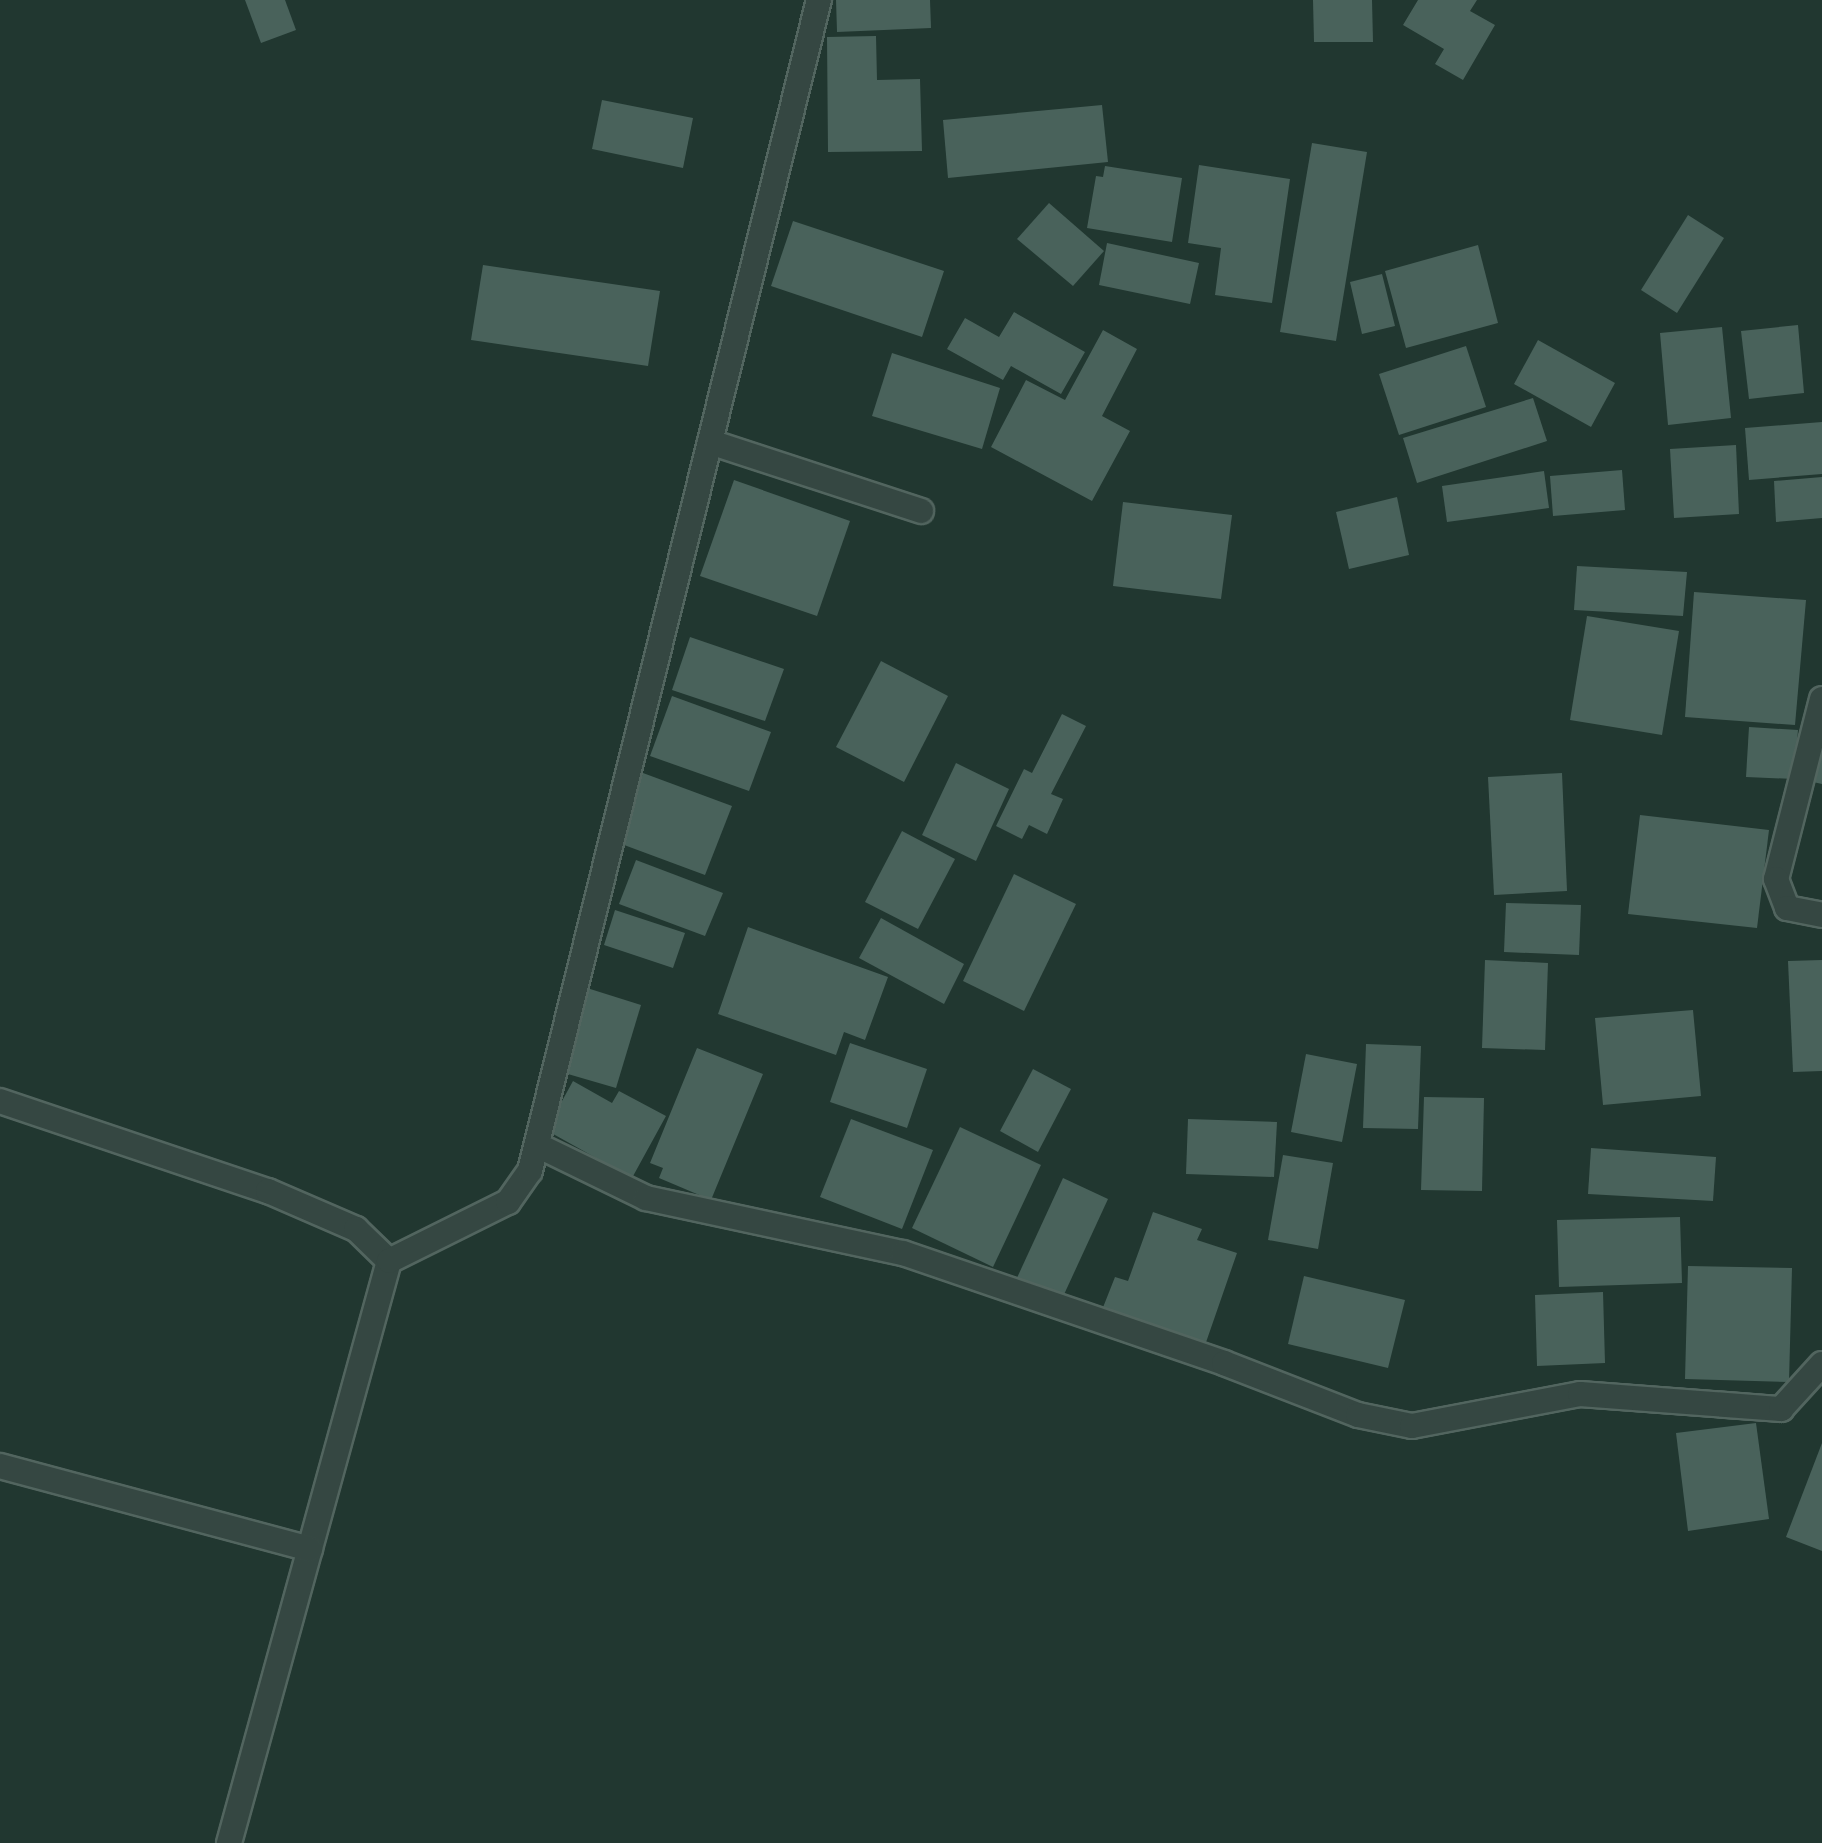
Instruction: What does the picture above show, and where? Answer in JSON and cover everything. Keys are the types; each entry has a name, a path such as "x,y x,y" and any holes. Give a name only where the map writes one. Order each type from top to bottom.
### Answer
{"lane":[{"path":"229,1843 389,1261 508,1202 530,1171 819,0"},
{"path":"710,442 921,511"},
{"path":"1822,699 1776,879 1787,908 1822,915"},
{"path":"0,1101 268,1191 356,1229 389,1261"},
{"path":"537,1145 646,1198 903,1253 1224,1363 1358,1415 1412,1426 1580,1394 1781,1409 1822,1364"},
{"path":"0,1466 310,1549"}],"building":[{"path":"245,0 285,0 296,30 261,43"},
{"path":"836,0 930,0 931,28 837,32"},
{"path":"1313,0 1372,0 1373,42 1314,42"},
{"path":"1418,0 1477,0 1470,11 1495,25 1463,80 1435,64 1444,49 1403,25"},
{"path":"876,36 877,80 920,79 922,151 828,152 827,37"},
{"path":"602,100 693,118 683,168 592,149"},
{"path":"1102,105 1108,162 948,178 943,120"},
{"path":"1312,143 1367,152 1336,341 1280,332"},
{"path":"1199,165 1290,179 1272,303 1215,295 1221,248 1188,243"},
{"path":"1105,166 1182,178 1172,242 1087,228 1096,176 1103,177"},
{"path":"1049,203 1104,251 1073,286 1017,239"},
{"path":"1688,215 1724,238 1677,313 1641,290"},
{"path":"793,221 944,271 922,337 771,286"},
{"path":"1107,243 1199,263 1190,304 1099,285"},
{"path":"1478,245 1498,323 1406,348 1385,271"},
{"path":"483,265 660,291 648,366 471,340"},
{"path":"1382,274 1395,326 1362,334 1350,282"},
{"path":"1014,312 1085,352 1061,394 1011,366 1003,380 947,349 965,318 999,337"},
{"path":"1798,325 1804,393 1749,399 1741,331"},
{"path":"1722,327 1731,418 1668,425 1660,333"},
{"path":"1103,330 1137,349 1102,416 1130,431 1092,501 991,447 1026,380 1065,400"},
{"path":"1538,340 1615,383 1591,427 1514,384"},
{"path":"1466,346 1486,407 1399,435 1379,374"},
{"path":"892,353 1000,388 982,449 872,416"},
{"path":"1533,398 1547,441 1417,483 1403,438"},
{"path":"1822,422 1822,474 1749,480 1745,428"},
{"path":"1736,445 1739,514 1674,518 1670,449"},
{"path":"1622,470 1625,510 1553,516 1550,476"},
{"path":"1544,471 1549,508 1447,522 1442,486"},
{"path":"1822,477 1822,518 1776,522 1774,481"},
{"path":"734,480 850,521 817,616 700,576"},
{"path":"1397,497 1409,555 1349,569 1336,512"},
{"path":"1123,502 1232,515 1221,599 1113,586"},
{"path":"1577,566 1687,572 1683,616 1574,610"},
{"path":"1694,592 1806,600 1795,725 1685,717"},
{"path":"1587,616 1679,631 1662,735 1570,720"},
{"path":"690,637 784,669 765,721 672,690"},
{"path":"881,661 948,696 904,782 836,747"},
{"path":"672,696 771,732 749,791 650,756"},
{"path":"1062,714 1086,726 1051,794 1063,799 1047,834 1029,825 1022,839 996,826 1024,769 1032,773"},
{"path":"1749,727 1798,730 1794,779 1746,777"},
{"path":"1822,749 1822,784 1813,782"},
{"path":"956,763 1009,789 976,861 922,835"},
{"path":"643,773 732,806 705,875 616,842"},
{"path":"1562,773 1567,891 1494,895 1488,777"},
{"path":"1640,815 1769,830 1757,928 1628,914"},
{"path":"902,831 955,859 918,929 865,902"},
{"path":"636,860 723,893 705,936 619,904"},
{"path":"1014,874 1076,904 1024,1011 963,981"},
{"path":"1506,903 1581,905 1579,955 1504,952"},
{"path":"615,910 685,933 673,968 604,945"},
{"path":"881,918 964,964 944,1004 859,958"},
{"path":"748,927 888,977 865,1040 844,1032 836,1055 718,1014"},
{"path":"1485,960 1548,963 1545,1050 1482,1048"},
{"path":"1822,960 1822,1071 1793,1072 1788,961"},
{"path":"587,988 641,1005 616,1088 561,1072"},
{"path":"1693,1010 1701,1096 1603,1105 1595,1018"},
{"path":"850,1043 927,1069 907,1128 830,1102"},
{"path":"1366,1044 1421,1046 1418,1129 1363,1128"},
{"path":"697,1048 763,1074 711,1200 659,1178 663,1168 650,1163"},
{"path":"1306,1054 1357,1064 1342,1142 1291,1132"},
{"path":"1033,1069 1071,1089 1038,1152 1000,1131"},
{"path":"573,1081 612,1103 619,1091 666,1116 632,1178 546,1130"},
{"path":"1424,1097 1484,1098 1482,1191 1421,1190"},
{"path":"851,1119 933,1150 902,1229 820,1197"},
{"path":"1188,1119 1277,1122 1274,1177 1186,1174"},
{"path":"960,1127 1041,1165 993,1267 912,1228"},
{"path":"1591,1148 1716,1157 1713,1201 1588,1194"},
{"path":"1283,1155 1333,1163 1318,1249 1268,1240"},
{"path":"1063,1178 1108,1199 1061,1301 1016,1280"},
{"path":"1153,1212 1202,1229 1197,1240 1237,1253 1203,1351 1100,1315 1115,1277 1128,1281"},
{"path":"1680,1217 1682,1283 1559,1287 1557,1220"},
{"path":"1688,1266 1792,1268 1789,1382 1685,1379"},
{"path":"1304,1276 1405,1300 1388,1368 1288,1344"},
{"path":"1603,1292 1605,1363 1537,1366 1535,1295"},
{"path":"1756,1423 1769,1519 1688,1531 1676,1433"},
{"path":"1822,1443 1822,1551 1786,1537"}]}
